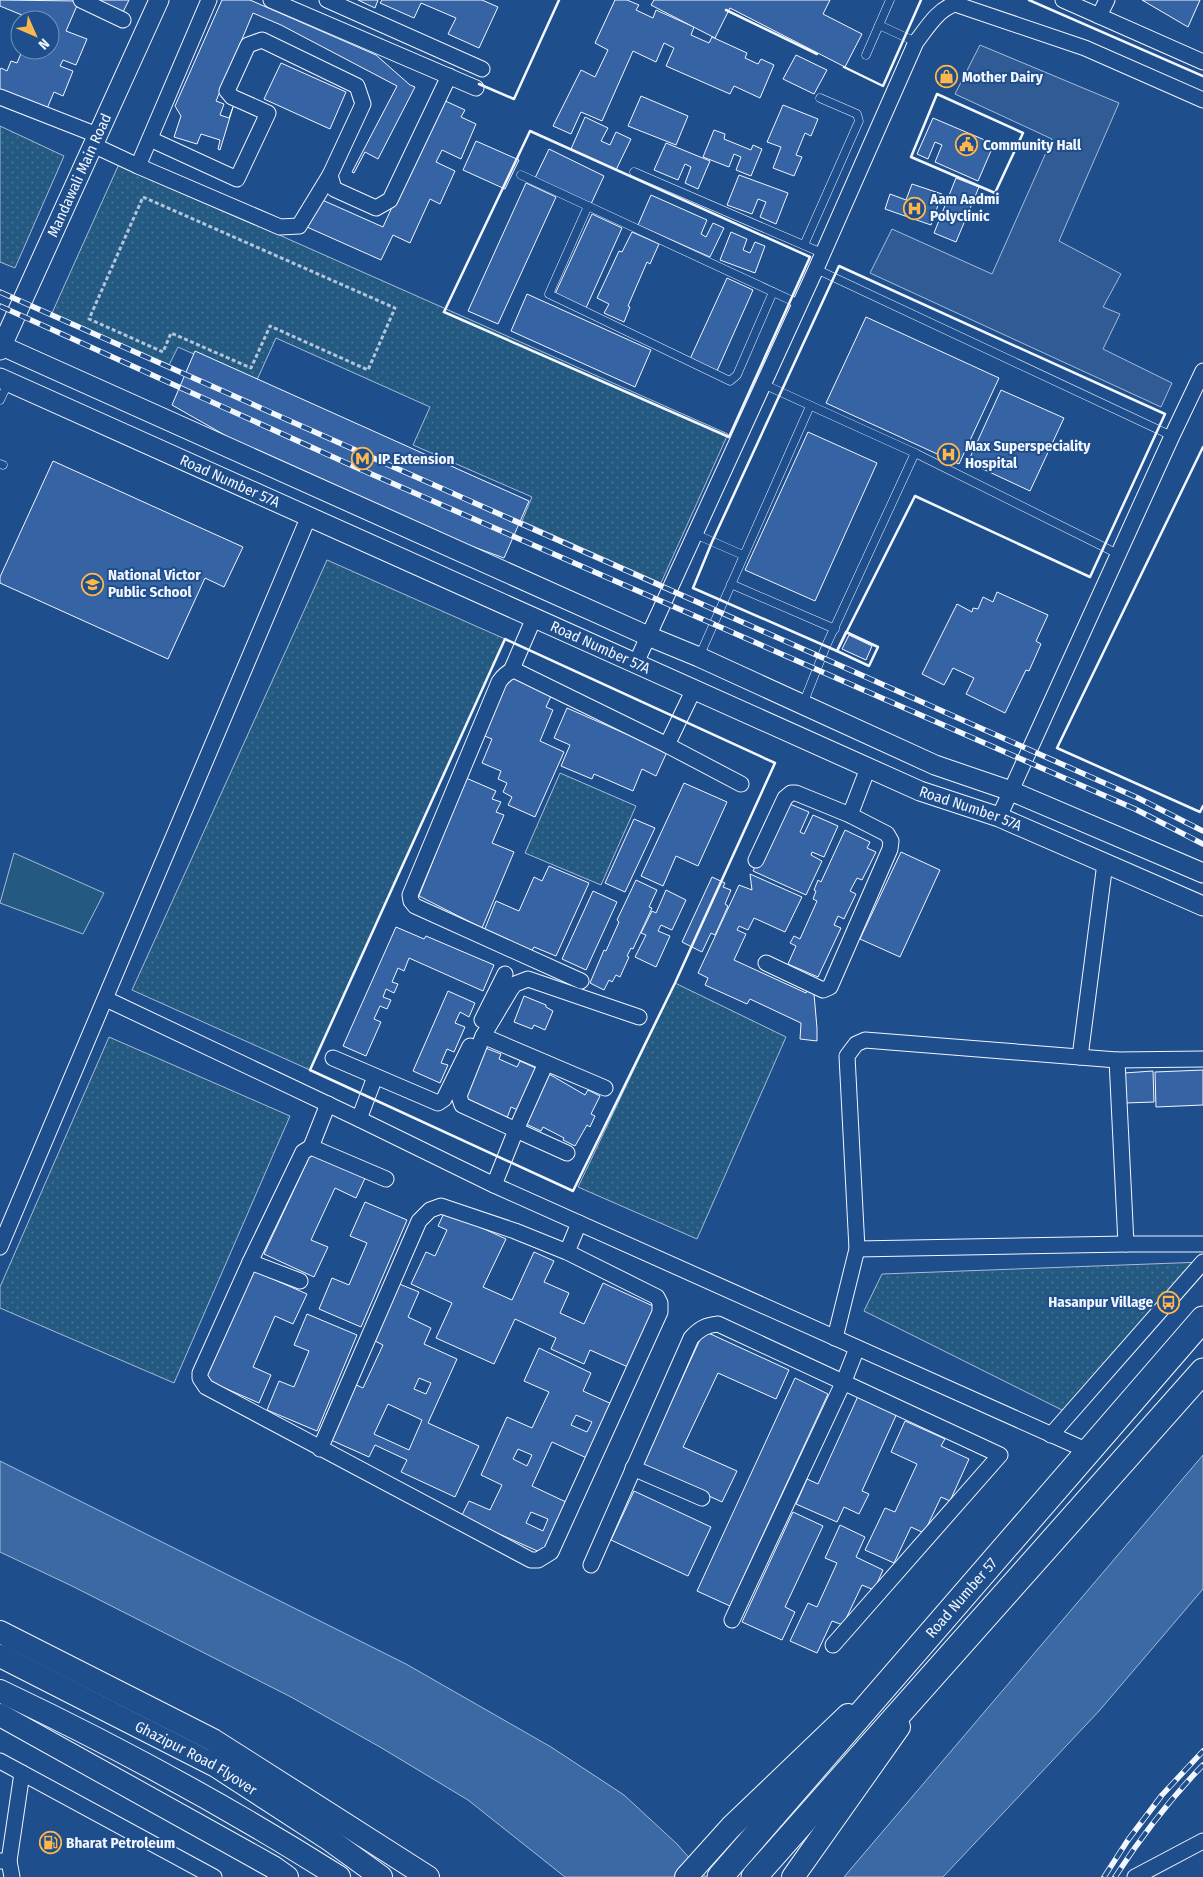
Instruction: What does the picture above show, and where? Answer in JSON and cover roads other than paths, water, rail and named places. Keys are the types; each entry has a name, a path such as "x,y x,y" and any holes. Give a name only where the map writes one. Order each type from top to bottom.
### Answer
{"main road":[{"name":"Road Number 57","path":"720,1877 1203,1319"},
{"name":"Road Number 57","path":"757,1873 946,1660 1200,1382"},
{"path":"0,1632 213,1740 428,1877"},
{"path":"686,1877 731,1827 924,1642"},
{"name":"Ghazipur Road Flyover","path":"0,1656 216,1766 330,1840 382,1877"},
{"path":"796,1874 946,1660"},
{"name":"Ghazipur Road Flyover","path":"0,1691 59,1719 285,1842 338,1877"},
{"path":"0,1715 276,1874"}],"street":[{"path":"81,0 123,20"},
{"name":"Mandawali Main Road","path":"1,347 159,0"},
{"path":"138,166 210,0"},
{"path":"271,0 476,88"},
{"path":"326,0 482,69"},
{"path":"1063,0 1203,62"},
{"path":"1099,16 1107,0"},
{"path":"636,663 816,269 916,42 940,12 955,4 1085,48 1203,100"},
{"path":"0,97 95,140 138,166 280,227 299,226 330,175 363,104 357,86 262,40 248,45 227,91 232,97 268,114 238,179 150,139"},
{"path":"330,175 334,189 376,208 390,200 449,76"},
{"name":"Road Number 57A","path":"1,347 648,636 699,657 802,706 935,765 1011,791 1203,873"},
{"path":"999,817 1203,371"},
{"name":"Road Number 57A","path":"4,380 920,791 999,817 1203,906"},
{"path":"0,1247 310,516"},
{"path":"534,618 511,671 503,676 499,682 410,895 411,901 415,906 581,982"},
{"path":"511,671 514,670 667,745 741,784"},
{"path":"667,745 694,689"},
{"path":"850,816 868,768"},
{"path":"756,860 785,798 791,793 796,792 886,834 890,841 890,849 830,987 823,990 766,963"},
{"path":"1080,1057 1105,863"},
{"path":"333,1058 435,1103 441,1102 505,974"},
{"path":"567,1153 462,1105 459,1096 483,1036 511,989 515,984 528,979 640,1017"},
{"path":"106,999 328,1104 494,1186 1088,1451"},
{"path":"483,1036 604,1088"},
{"path":"835,1338 857,1250 847,1056 856,1044 864,1040 1117,1060 1203,1059"},
{"path":"1117,1060 1126,1244"},
{"path":"494,1186 516,1130 546,1063"},
{"path":"359,1119 375,1077"},
{"path":"320,1449 419,1221 430,1210 441,1206 516,1231 568,1252 657,1297 661,1308 551,1552 538,1560 531,1560 320,1449 206,1387 200,1378 200,1373 300,1155 311,1147 328,1104"},
{"path":"311,1147 386,1179"},
{"path":"568,1252 579,1223"},
{"path":"857,1250 1203,1244"},
{"path":"250,1262 300,1281"},
{"path":"1051,1435 1203,1262"},
{"path":"591,1565 691,1338 698,1330 708,1325 718,1324 1000,1454 833,1645"},
{"path":"732,1620 844,1381 857,1348"},
{"path":"633,1468 702,1498"},
{"path":"0,1761 214,1877"},
{"path":"12,1877 5,1861 22,1773"},
{"path":"1139,1876 1203,1841"}],"lane":[{"path":"866,55 890,0"},
{"path":"878,25 916,42"},
{"path":"804,245 859,122 857,114 820,98"},
{"path":"634,172 822,253"},
{"path":"521,175 799,304"},
{"path":"588,206 549,294 730,381 737,375 773,292"},
{"path":"816,269 1172,436"},
{"path":"0,400 4,380"},
{"path":"763,384 915,454 1118,554"},
{"path":"699,657 810,406"},
{"path":"802,706 826,646 915,454"},
{"path":"695,534 743,555"},
{"path":"731,584 835,629"}],"railway":[{"path":"0,292 1138,798 1203,831"},
{"path":"0,306 353,466 1135,809 1203,844"},
{"path":"1104,1877 1128,1840 1162,1795 1203,1751"},
{"path":"1115,1877 1156,1819 1203,1765"}],"place":[{"name":"Mother Dairy","path":"946,77"},
{"name":"Community Hall","path":"967,145"},
{"name":"Aam Aadmi Polyclinic","path":"914,208"},
{"name":"Max Superspeciality Hospital","path":"949,455"},
{"name":"IP Extension","path":"362,459"},
{"name":"National Victor Public School","path":"92,584"},
{"name":"Hasanpur Village","path":"1169,1302"},
{"name":"Bharat Petroleum","path":"50,1843"}]}
